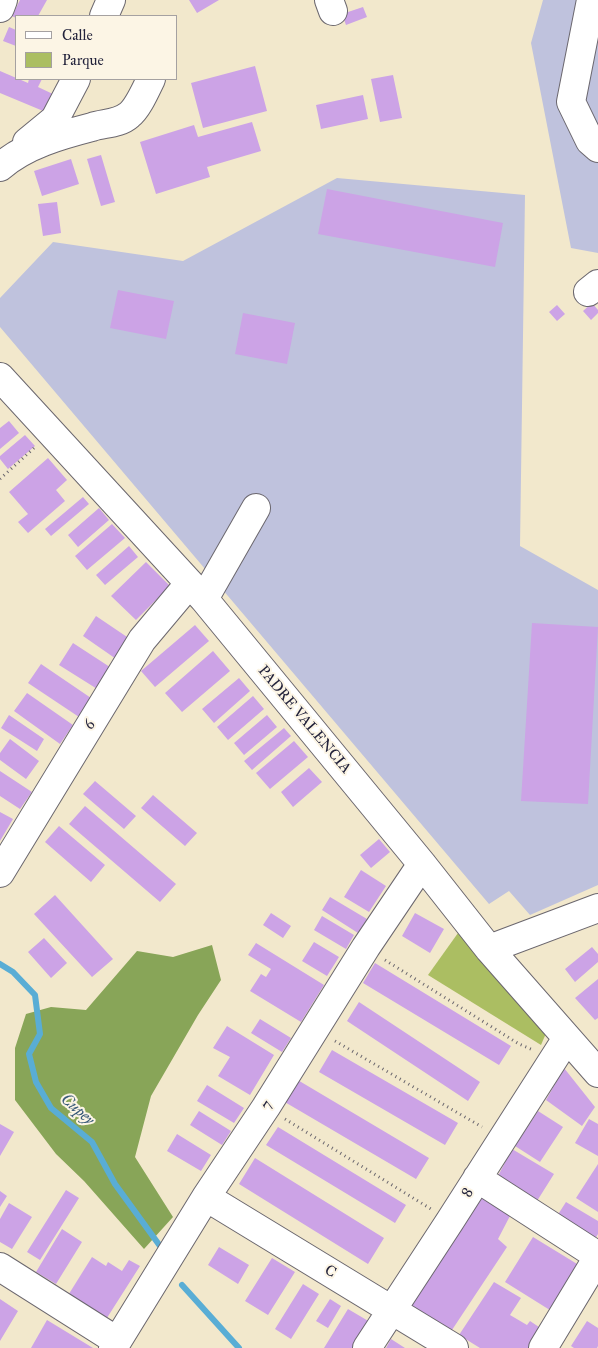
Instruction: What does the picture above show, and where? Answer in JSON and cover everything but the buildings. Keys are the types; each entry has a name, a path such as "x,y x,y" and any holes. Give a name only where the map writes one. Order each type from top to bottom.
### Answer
{"street":[{"path":"0,8 3,0"},
{"path":"104,15 111,0"},
{"path":"591,0 571,102 590,141 598,148"},
{"path":"3,165 55,118 75,80"},
{"path":"3,165 40,143 71,132 116,122 129,115 144,94 151,80"},
{"name":"PADRE VALENCIA","path":"0,377 197,591 422,864 489,949 562,1047 598,1073"},
{"name":"6","path":"0,874 142,640 197,591 256,508"},
{"name":"7","path":"115,1344 206,1197 266,1107 366,947 422,864"},
{"path":"489,949 598,908"},
{"name":"8","path":"367,1348 562,1047"},
{"path":"478,1178 598,1256 542,1348"},
{"name":"C","path":"206,1197 454,1348"},
{"path":"0,1267 115,1344"}],"path":[{"path":"0,479 51,433"},
{"path":"366,947 519,1044 534,1051 562,1047"},
{"path":"315,1029 502,1139"},
{"path":"266,1107 450,1221"}],"shaded area":[{"path":"543,0 598,0 598,253 571,248 531,43"},
{"path":"337,178 525,195 520,546 598,590 598,885 530,915 509,891 489,904 0,327 0,298 53,242 183,261"}],"green space":[{"path":"458,933 547,1031 541,1045 428,975"},
{"path":"212,945 221,980 198,1015 151,1096 135,1157 173,1217 144,1249 84,1181 56,1154 15,1100 15,1048 26,1014 51,1007 86,1010 137,951 173,957"}],"waterway":[{"name":"Cupey","path":"0,964 13,972 35,995 40,1034 29,1054 36,1082 51,1108 92,1142 115,1184 160,1246"},
{"name":"Cupey","path":"182,1285 239,1348"}]}
